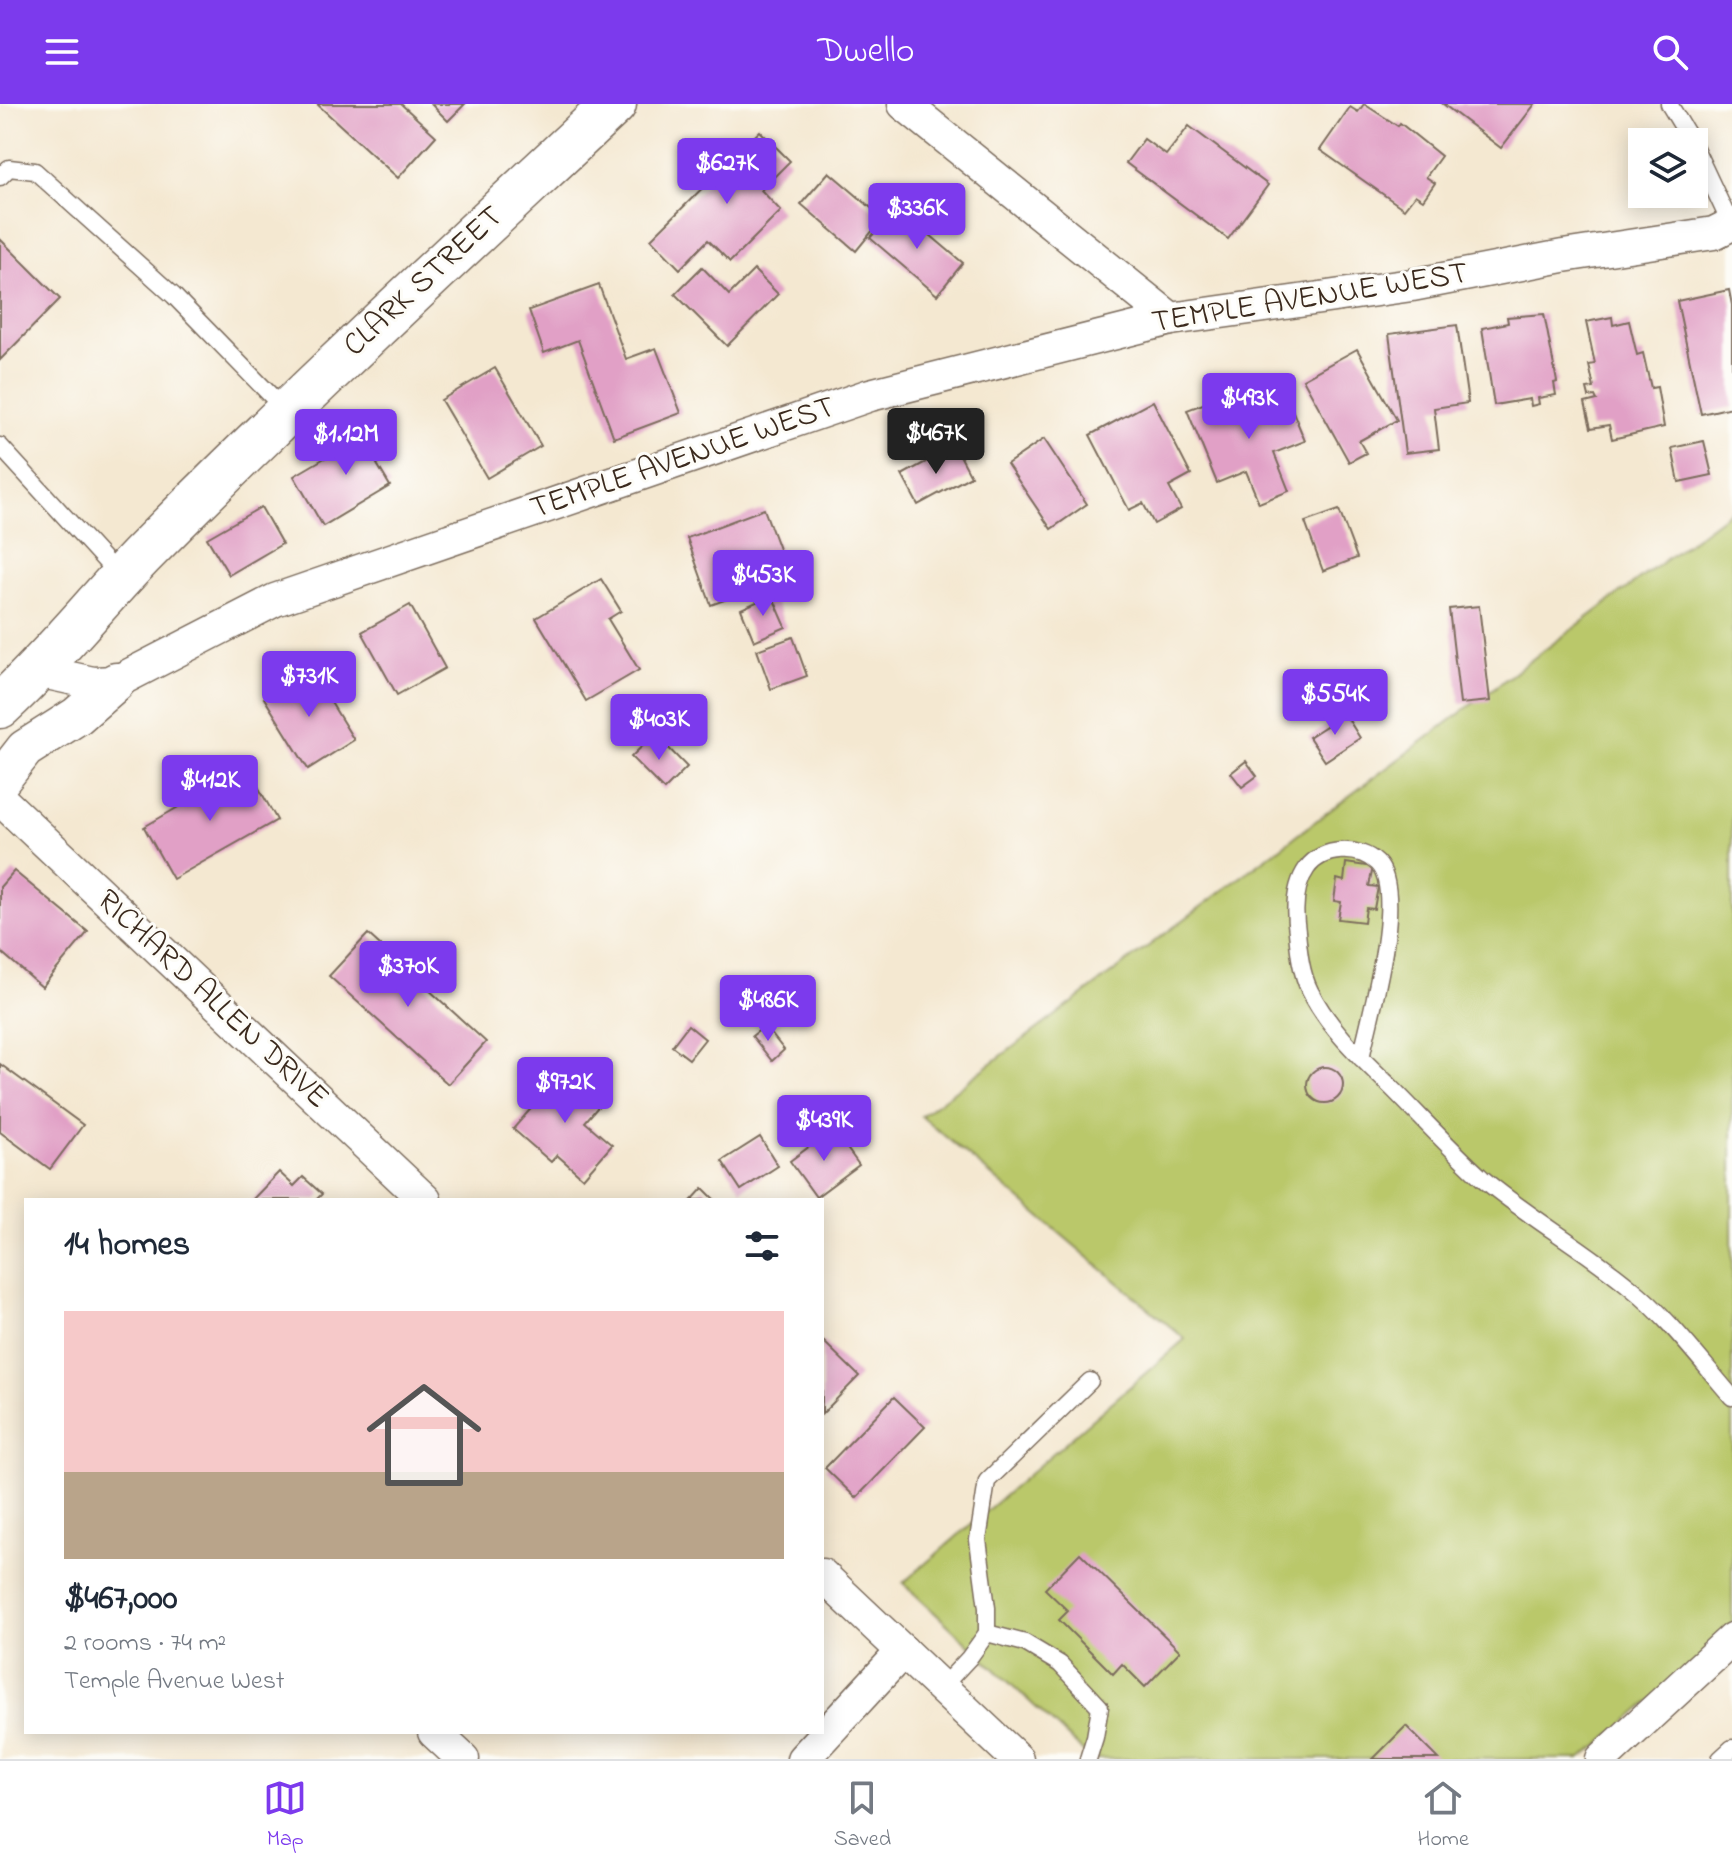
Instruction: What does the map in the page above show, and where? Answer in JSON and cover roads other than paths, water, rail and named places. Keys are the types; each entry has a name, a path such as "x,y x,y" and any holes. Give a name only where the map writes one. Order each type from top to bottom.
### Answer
{"main road":[{"name":"CLARK STREET","path":"38,671 121,578 288,412 614,104"},
{"path":"0,706 38,671"}],"street":[{"path":"904,104 1171,319"},
{"name":"TEMPLE AVENUE WEST","path":"116,682 275,600 870,395 1171,319 1412,285 1563,256 1714,233 1732,225"},
{"path":"38,671 93,683 116,682"},
{"path":"0,781 25,749 77,716 116,682"},
{"name":"RICHARD ALLEN DRIVE","path":"0,799 423,1198"},
{"path":"824,1577 1017,1759"},
{"path":"1607,1757 1732,1639"},
{"path":"803,1759 903,1651"},
{"path":"436,1734 463,1759"}],"lane":[{"path":"1669,104 1683,128"},
{"path":"0,177 9,168 35,171 174,296 288,412"},
{"path":"1708,175 1732,225"},
{"path":"0,446 121,578"},
{"path":"1361,1058 1388,930 1390,896 1385,874 1377,862 1362,854 1328,852 1314,860 1299,884 1295,916 1303,975 1320,1009 1361,1058 1483,1178 1630,1286 1732,1397"},
{"path":"941,1688 987,1633 978,1540 987,1481 1090,1381"},
{"path":"987,1633 1025,1643 1060,1664 1100,1707 1088,1759"},
{"path":"1720,1759 1732,1748"}]}
